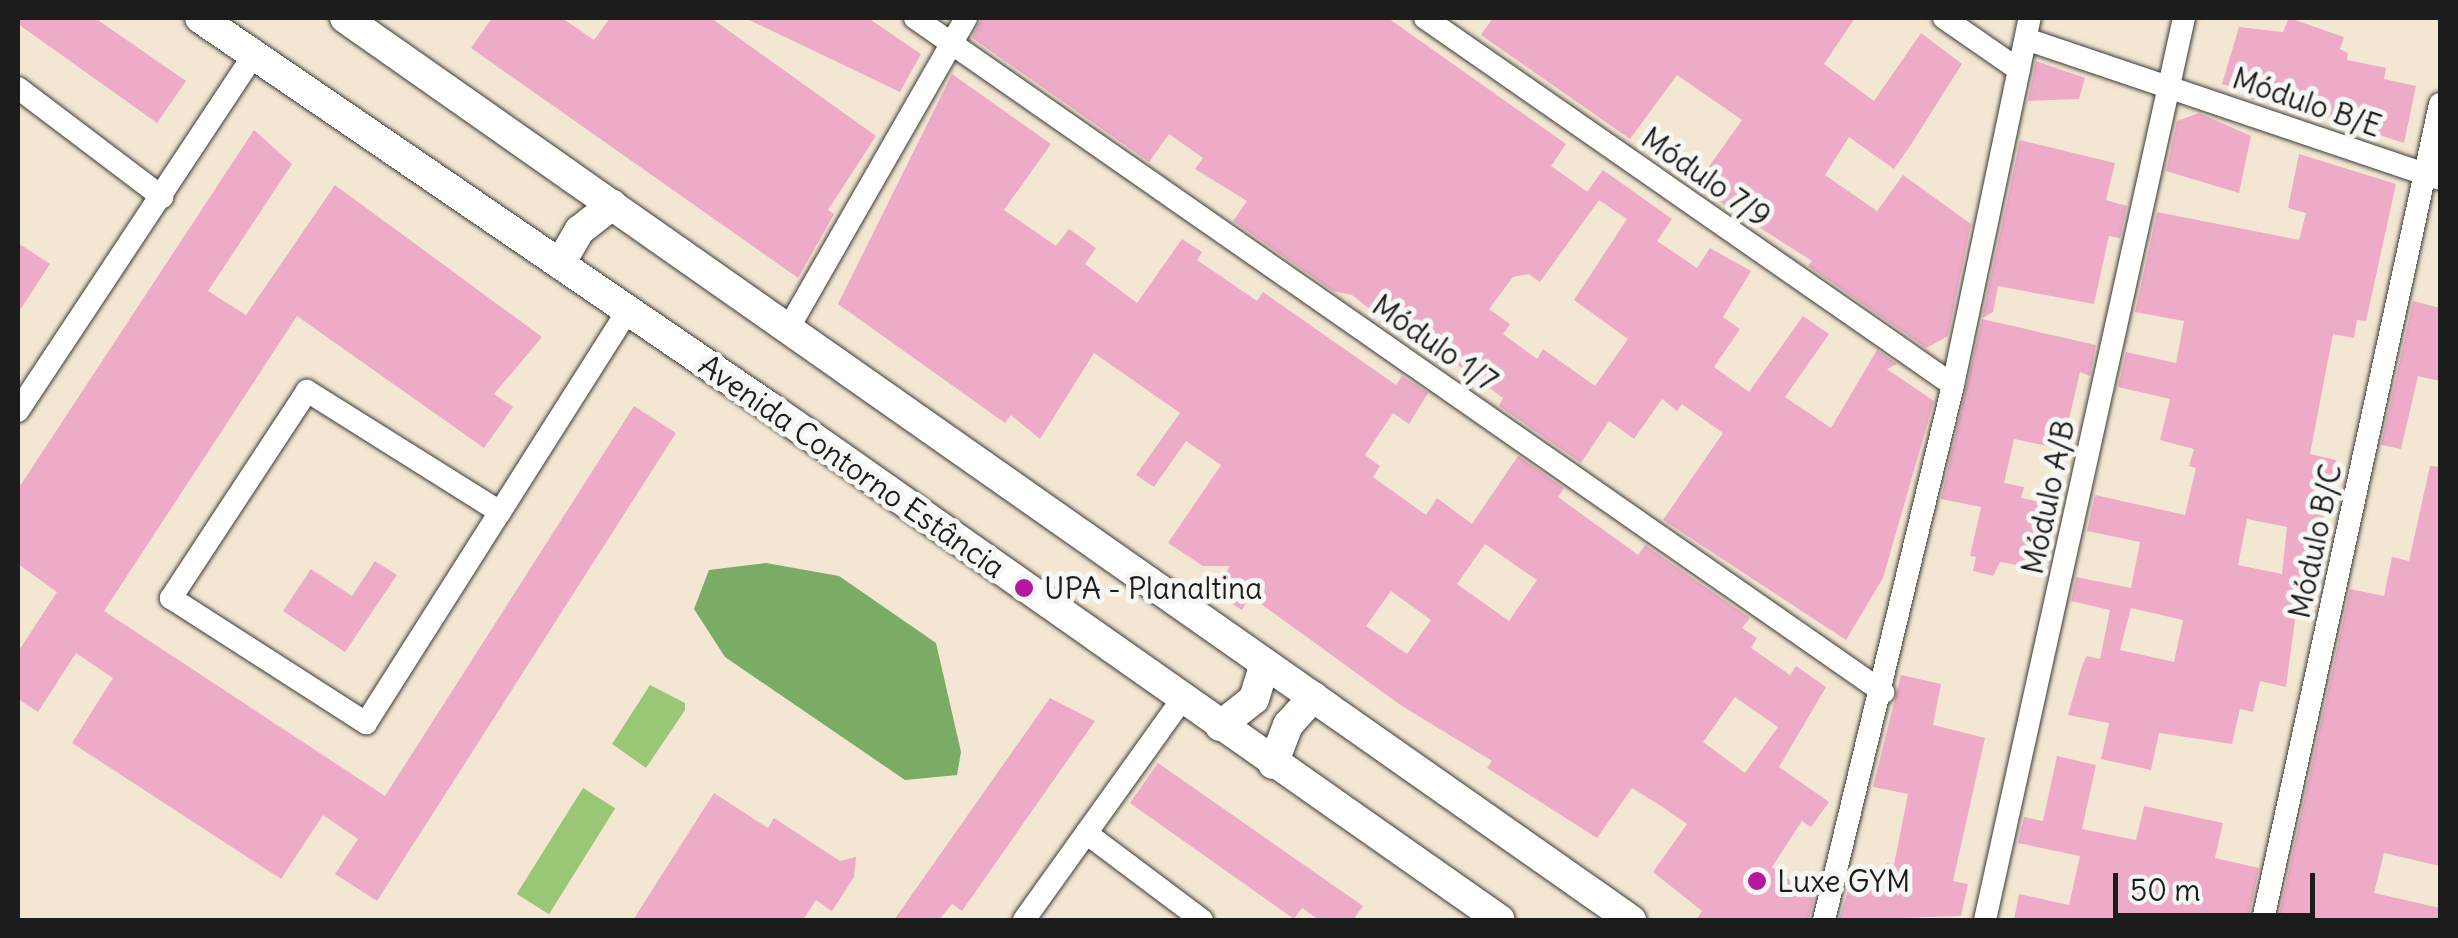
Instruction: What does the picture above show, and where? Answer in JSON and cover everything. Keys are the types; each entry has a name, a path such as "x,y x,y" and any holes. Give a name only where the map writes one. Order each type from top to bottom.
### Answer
{"street":[{"name":"Avenida Contorno Estância","path":"200,18 628,310 1500,920"},
{"path":"345,18 1631,920"},
{"name":"Módulo 1/7","path":"914,18 1882,692"},
{"path":"788,328 966,18"},
{"name":"Módulo 7/9","path":"1425,18 1953,385"},
{"path":"1944,18 2019,70"},
{"name":"Módulo A/B","path":"1986,920 2184,18"},
{"path":"1824,920 1953,385 2028,28"},
{"name":"Módulo B/E","path":"2028,28 2168,87 2433,176"},
{"path":"18,411 254,55"},
{"path":"18,88 162,197"},
{"name":"Módulo B/C","path":"2263,920 2433,176 2440,104"},
{"path":"560,264 580,230 612,205"},
{"path":"500,512 307,391 171,598 366,723 500,512 628,310"},
{"path":"1220,726 1254,699 1266,664"},
{"path":"1273,764 1288,726 1313,697"},
{"path":"1024,920 1182,699"},
{"path":"1086,833 1202,920"}],"green space":[{"path":"766,563 839,576 936,643 961,752 957,775 905,780 725,657 694,609 709,570"},
{"path":"650,685 685,703 685,710 646,768 612,744"},
{"path":"583,788 615,808 549,914 517,894"}],"building":[{"path":"18,18 95,18 186,81 157,123 18,24"},
{"path":"492,18 562,18 594,40 610,18 711,18 876,136 828,210 834,214 798,278 471,48"},
{"path":"745,18 868,18 921,54 900,92"},
{"path":"981,18 1388,18 1566,144 1551,166 1587,192 1603,170 1672,219 1657,241 1697,268 1710,248 1751,271 1723,317 1740,329 1714,367 1749,392 1803,316 1829,334 1785,397 1831,428 1877,350 1897,364 1887,369 1934,401 1883,578 1846,640 1663,520 1723,433 1682,404 1677,411 1662,399 1634,439 1609,421 1581,463 1499,406 1503,398 1454,362 1447,370 1352,295 1333,291 1233,221 1247,201 1195,169 1203,158 1169,134 1149,162 972,38","holes":["1599,200 1627,219 1574,300 1628,339 1595,386 1543,349 1537,359 1503,334 1510,324 1489,309 1513,277 1529,274 1540,282"]},
{"path":"1493,18 1855,18 1824,64 1874,101 1921,33 1962,64 1910,146 1894,169 1849,137 1825,175 1877,211 1903,175 1971,224 1948,336 1926,348 1808,266 1812,261 1695,186 1742,120 1677,75 1630,139 1481,35"},
{"path":"2289,18 2344,37 2340,49 2348,53 2347,60 2386,68 2384,79 2416,86 2404,143 2256,95 2254,100 2246,98 2254,95 2222,84 2239,27 2283,32"},
{"path":"2036,61 2085,78 2079,99 2028,101"},
{"path":"952,74 1051,144 1004,210 1056,246 1069,229 1096,248 1085,264 1137,303 1182,239 1202,252 1197,260 1257,301 1263,292 1396,385 1402,376 1428,393 1409,424 1393,413 1365,455 1380,466 1373,477 1426,515 1437,498 1472,524 1518,456 1564,488 1558,497 1638,555 1645,545 1750,618 1742,628 1757,638 1751,648 1790,675 1796,666 1826,687 1779,767 1829,802 1811,827 1802,821 1772,867 1814,897 1809,920 1696,920 1702,911 1653,872 1687,824 1661,806 1632,788 1597,838 1487,768 1492,761 1402,706 1250,596 1242,610 1213,592 1230,566 1203,566 1168,543 1221,465 1186,441 1154,487 1136,475 1180,413 1094,353 1040,439 1011,415 1005,423 838,304","holes":["1485,544 1537,580 1509,621 1457,584","1391,591 1431,620 1407,654 1366,626","1735,697 1778,727 1745,773 1703,742"]},
{"path":"2199,113 2251,136 2239,193 2166,171 2177,121"},
{"path":"254,130 292,164 208,291 246,315 335,185 542,337 494,394 513,407 484,448 297,316 104,611 385,796 634,406 676,433 377,901 335,874 358,839 323,815 281,879 72,743 113,678 76,653 38,712 18,699 18,652 57,592 18,564 18,489"},
{"path":"2020,140 2115,163 2106,200 2127,206 2120,238 2109,236 2094,304 1998,286 1993,312 1982,318"},
{"path":"2299,154 2396,184 2366,321 2357,320 2354,338 2333,334 2310,454 2336,460 2310,578 2301,575 2286,687 2260,681 2253,712 2240,709 2232,744 2159,733 2151,770 2101,759 2109,723 2068,715 2087,656 2100,659 2110,610 2071,601 2076,577 2131,588 2140,542 2087,531 2095,495 2185,515 2196,468 2189,466 2194,449 2160,440 2170,399 2118,387 2126,352 2176,363 2184,321 2135,312 2157,212 2299,240 2306,213 2288,208","holes":["2247,519 2287,527 2282,574 2238,565","2131,608 2183,620 2174,662 2120,650"]},
{"path":"18,243 50,264 18,313"},
{"path":"2413,301 2440,308 2440,381 2418,376 2401,449 2381,445"},
{"path":"1982,319 2096,345 2090,376 2080,372 2062,449 2014,439 2004,483 2024,487 2021,498 2041,502 2041,511 2029,567 2000,562 1993,576 1973,571 1976,557 1970,556 1981,507 1941,499"},
{"path":"2430,466 2440,467 2440,866 2384,853 2374,893 2440,908 2440,920 2278,920 2350,589 2384,596 2392,557 2409,561"},
{"path":"375,561 397,575 345,652 283,611 311,569 352,596"},
{"path":"1901,675 1941,684 1933,725 1985,738 1953,881 1968,884 1961,916 1839,920 1855,867 1884,874 1887,863 1894,865 1908,794 1873,787"},
{"path":"1050,698 1095,721 962,911 952,904 939,920 894,920"},
{"path":"2057,756 2096,765 2082,829 2136,840 2144,806 2223,823 2215,858 2259,868 2248,920 2014,920 2019,894 2069,905 2080,856 2018,843 2024,817 2043,821"},
{"path":"1158,763 1363,906 1353,920 1319,920 1302,908 1294,919 1130,803"},
{"path":"714,793 768,828 774,818 840,861 856,857 854,877 832,911 816,900 803,920 633,920"}],"place":[{"name":"UPA - Planaltina","path":"1024,588"},
{"name":"Luxe GYM","path":"1757,881"}]}
